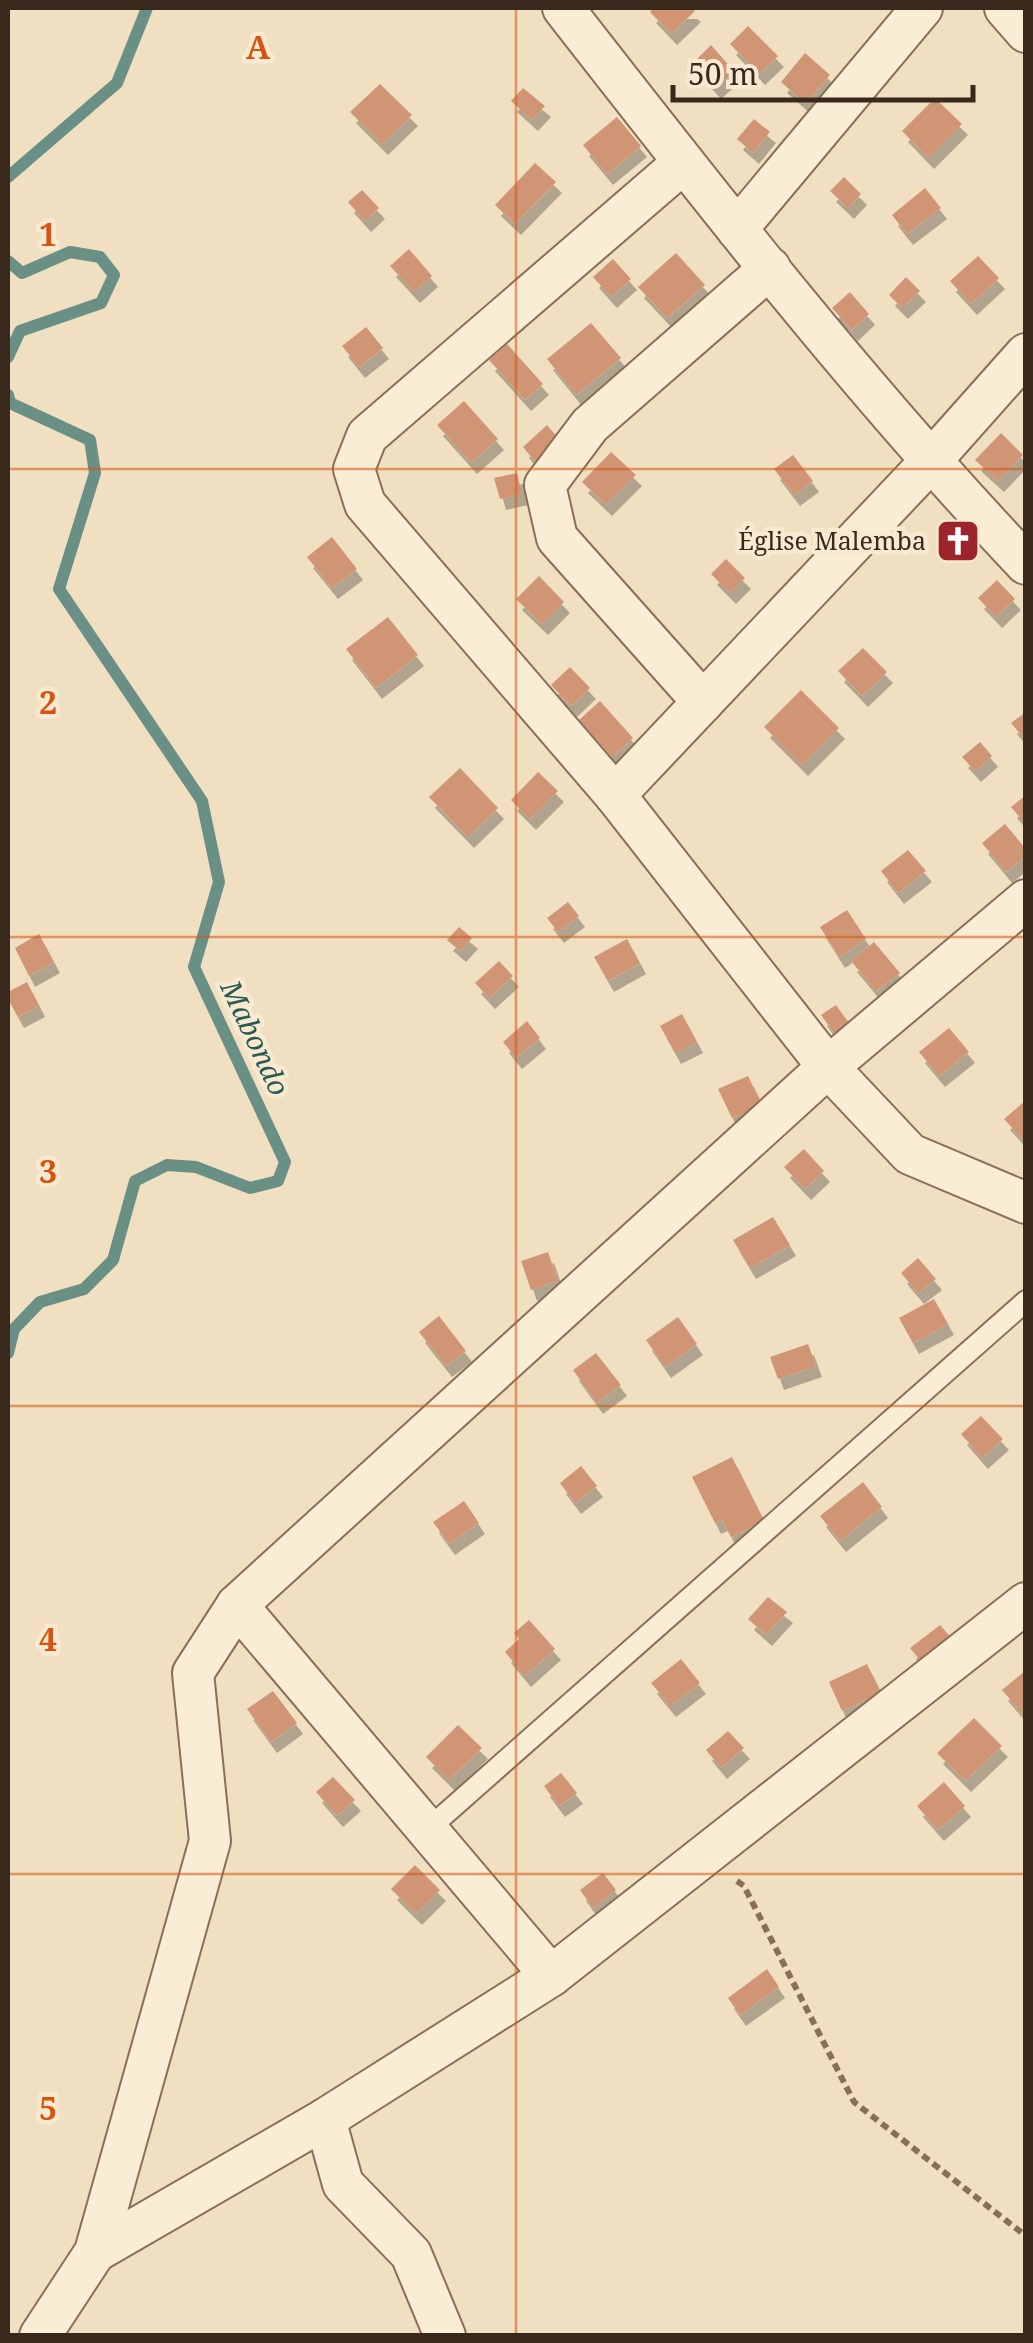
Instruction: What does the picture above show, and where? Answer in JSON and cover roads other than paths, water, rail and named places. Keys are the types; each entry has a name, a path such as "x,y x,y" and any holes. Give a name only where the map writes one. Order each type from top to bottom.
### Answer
{"street":[{"path":"564,8 683,163 930,463 1026,564"},
{"path":"737,229 922,8"},
{"path":"1005,8 1026,32"},
{"path":"683,163 367,436 354,470 365,504 615,795 828,1066 910,1154 1026,1203"},
{"path":"703,702 557,538 546,485 590,425 770,268"},
{"path":"615,795 930,463 1026,354"},
{"path":"40,2336 96,2252 210,1841 193,1674 237,1606 828,1066 1026,900"},
{"path":"96,2252 325,2119 551,1976 1026,1603"},
{"path":"237,1606 551,1976"},
{"path":"325,2119 343,2184 412,2254 445,2336"}],"lane":[{"path":"427,1830 1026,1302"}],"waterway":[{"name":"Mabondo","path":"8,177 117,83 147,8"},
{"name":"Mabondo","path":"8,261 22,273 70,252 100,257 114,275 101,303 20,331 8,357"},
{"name":"Mabondo","path":"8,395 10,403 90,440 95,473 59,589 202,801 219,882 194,967 285,1162 278,1181 250,1188 196,1167 167,1165 135,1181 113,1260 84,1289 40,1302 14,1329 8,1353"}],"place":[{"name":"Église Malemba","path":"958,541"}]}
